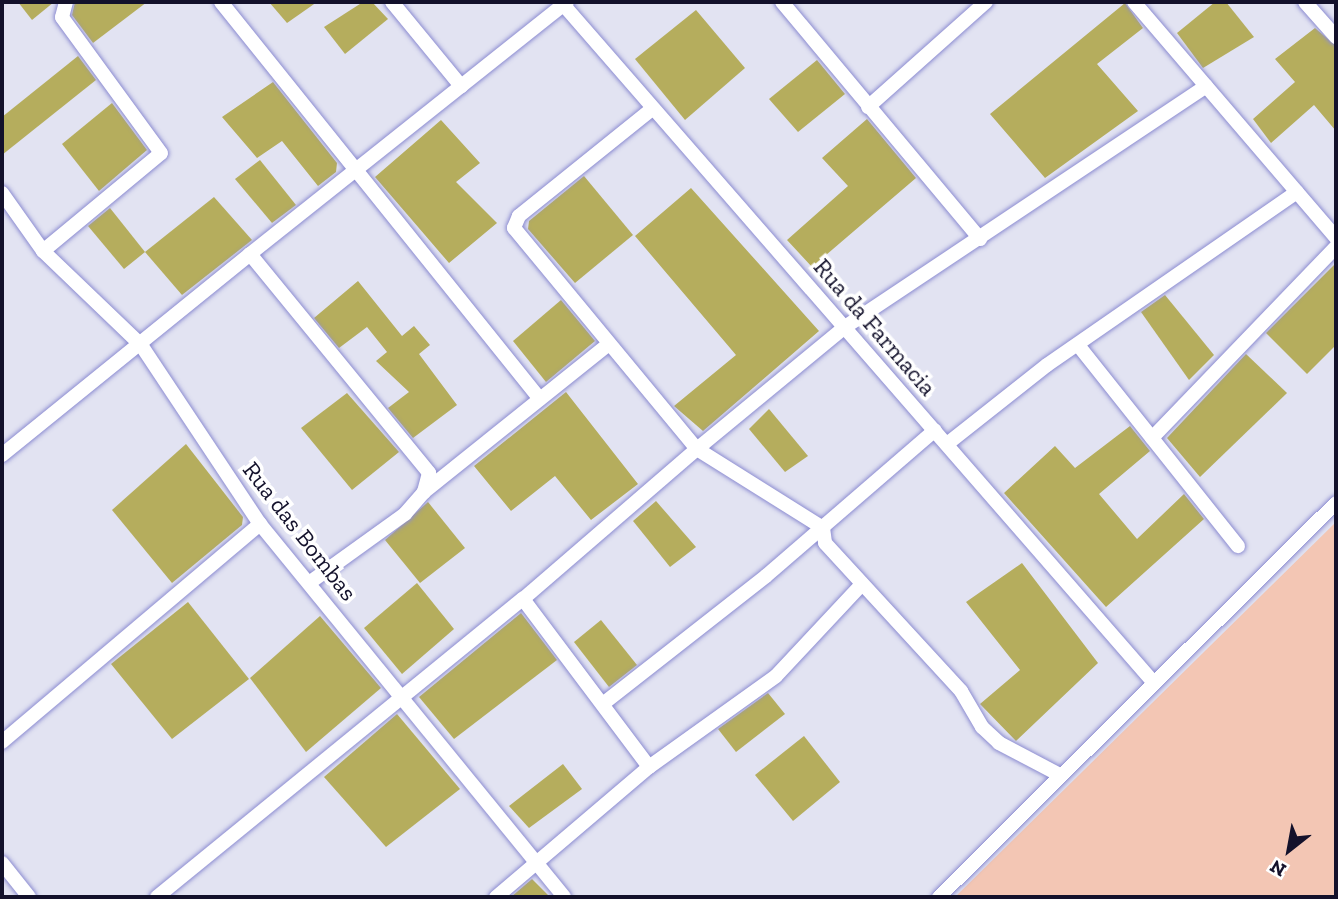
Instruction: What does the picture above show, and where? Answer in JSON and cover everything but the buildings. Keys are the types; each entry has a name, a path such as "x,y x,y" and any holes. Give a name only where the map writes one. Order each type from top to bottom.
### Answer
{"street":[{"path":"43,251 161,153 62,17 66,2"},
{"path":"391,2 461,86"},
{"path":"784,2 868,107 980,239"},
{"path":"868,107 986,2"},
{"path":"1134,2 1336,238"},
{"path":"1305,2 1336,37"},
{"path":"224,3 540,399"},
{"path":"2,455 564,3"},
{"name":"Rua da Farmacia","path":"564,3 652,109 1154,683"},
{"path":"157,897 401,695 523,599 697,449 845,327 1206,86"},
{"path":"652,109 519,216 514,228 697,449 823,528"},
{"path":"947,444 1078,345 1297,192"},
{"name":"Rua das Bombas","path":"2,193 43,251 141,345 260,524 564,897"},
{"path":"1152,438 1336,247"},
{"path":"250,254 429,473 424,492"},
{"path":"309,583 405,514 424,492 609,344"},
{"path":"1078,345 1238,546"},
{"path":"604,703 823,528 935,430"},
{"path":"939,897 1336,502"},
{"path":"2,742 260,524"},
{"path":"823,528 825,543 961,691 999,743 1060,775"},
{"path":"496,897 649,767 776,676 862,584"},
{"path":"523,599 604,703 649,767"},
{"path":"2,863 29,897"}],"shaded area":[{"path":"1336,522 1336,897 955,897"}]}
